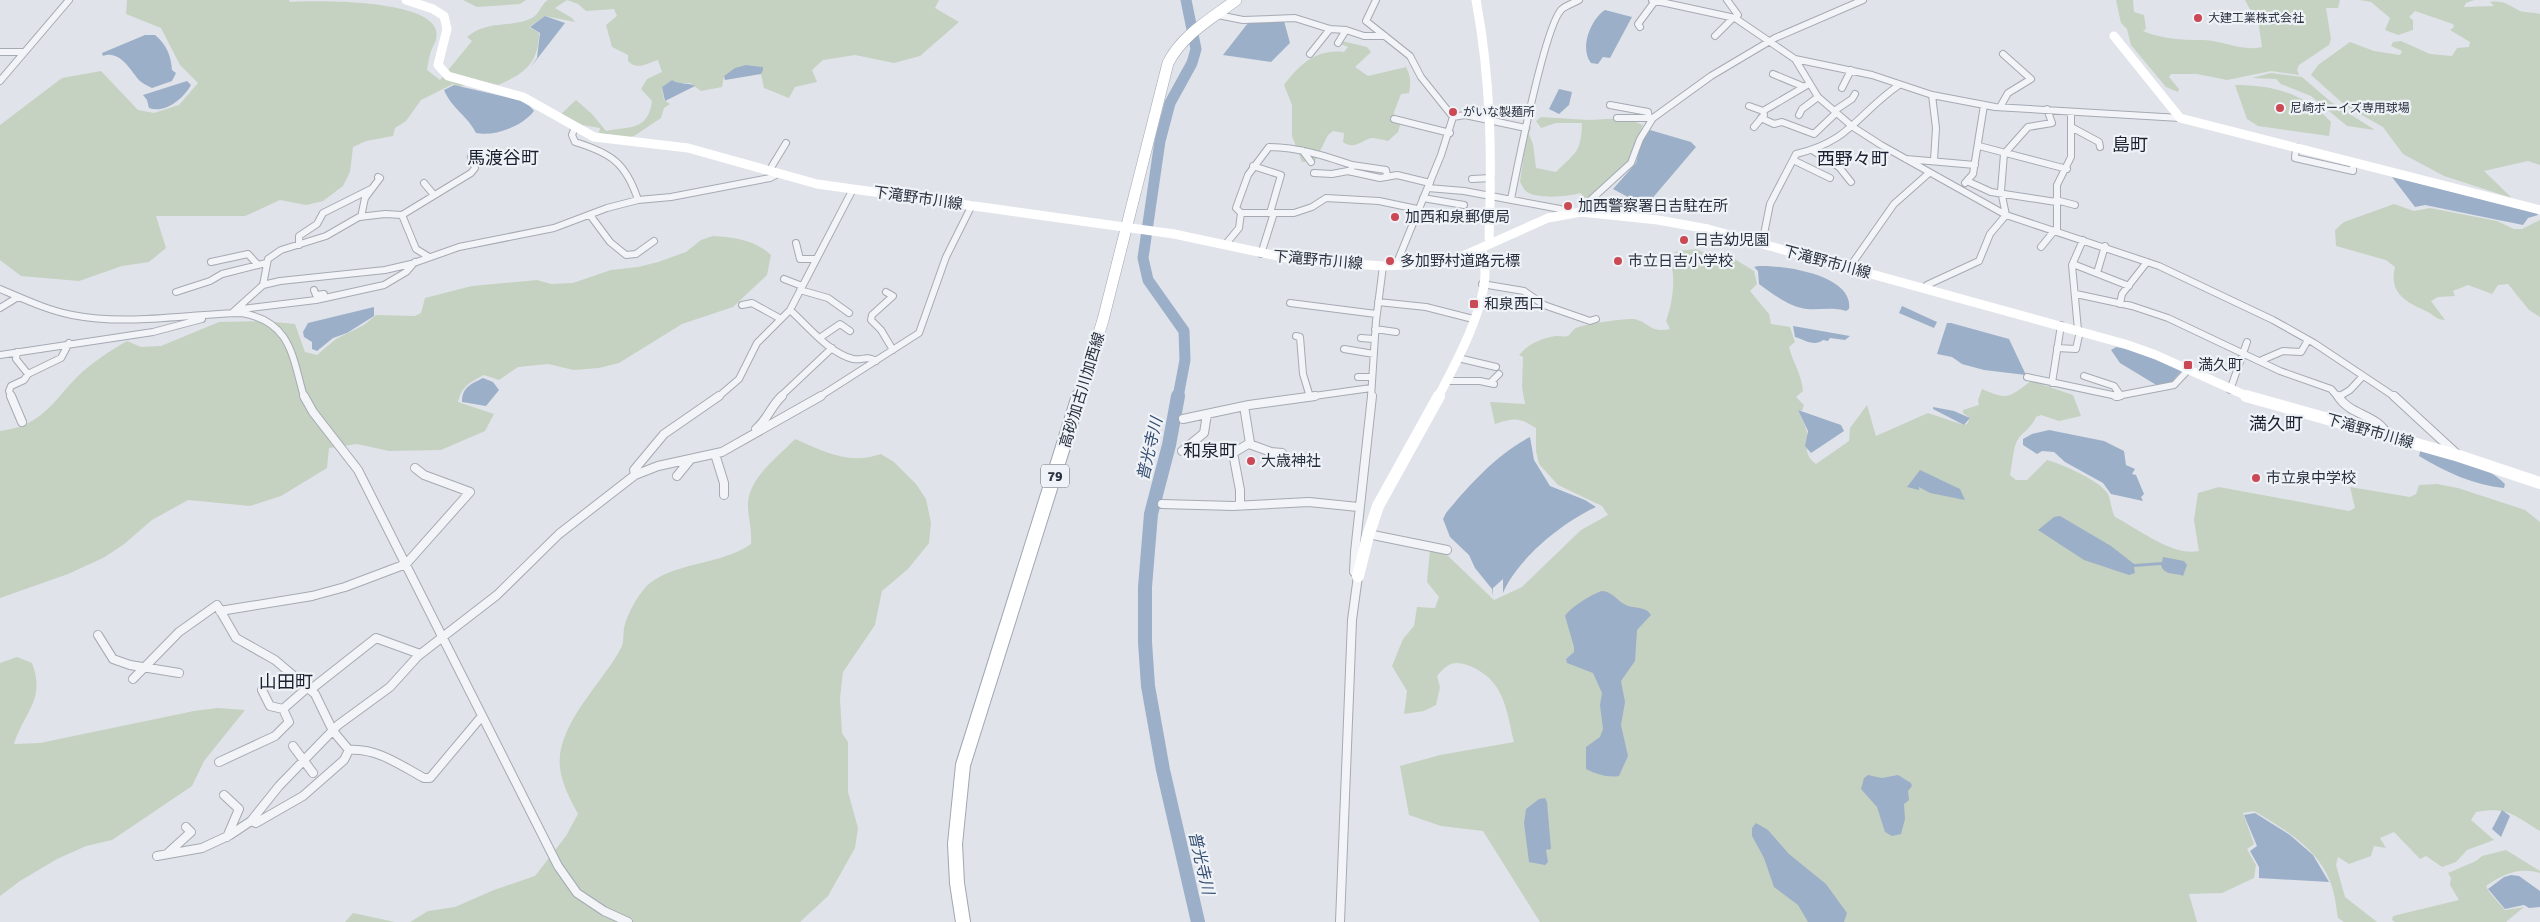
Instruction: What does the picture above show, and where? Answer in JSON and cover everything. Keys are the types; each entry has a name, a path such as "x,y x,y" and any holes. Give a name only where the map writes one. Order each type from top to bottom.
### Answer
{"main road":[{"name":"下滝野市川線","path":"406,0 433,9 444,16 447,29 438,64 443,72 462,82 523,97 594,136 688,148 817,184 1152,232 1296,260 1383,266 1429,265 1447,262 1548,218 1568,213 1580,212 1658,220 1708,229 2079,330 2125,344 2230,390 2270,404 2459,456 2540,483"},
{"name":"高砂加古川加西線","path":"964,922 956,880 954,845 956,806 963,765 1132,229 1168,63 1174,50 1236,0"},
{"path":"1358,576 1367,535 1382,497 1447,382 1458,358 1473,320 1486,268 1485,256 1489,238 1491,196 1489,120 1482,37 1476,0"},
{"path":"2114,36 2180,118 2540,210"}],"street":[{"path":"0,81 69,0"},
{"path":"1376,0 1366,21 1410,56 1421,77 1454,117"},
{"path":"1511,199 1526,128 1557,15 1560,10 1579,0"},
{"path":"1640,27 1638,24 1654,0 1734,18 1795,58 1851,70 1932,95 2000,107 2180,118"},
{"path":"1715,36 1738,15 1727,0"},
{"path":"1580,212 1631,163 1640,139 1651,118 1711,76 1770,43 1774,38 1805,23 1863,0"},
{"path":"1218,15 1243,20 1295,18 1330,29 1346,30 1364,36 1385,36"},
{"path":"1310,54 1330,29"},
{"path":"1338,43 1346,30"},
{"path":"0,52 24,52"},
{"path":"2000,107 2008,93 2031,79 2003,54"},
{"path":"1795,58 1805,85"},
{"path":"1842,88 1851,70"},
{"path":"0,72 8,71"},
{"path":"1773,74 1805,85 1853,127 2006,215 2105,246 2147,262 2273,320 2308,340 2400,400 2459,456"},
{"path":"1763,111 1805,85"},
{"path":"1762,244 1770,204 1796,154 1812,150 1853,127 1886,92 1900,85"},
{"path":"1761,118 1774,124 1782,122 1814,134 1855,94"},
{"path":"1932,95 1936,128 1934,160"},
{"path":"1799,116 1802,109 1818,97"},
{"path":"1610,105 1648,112 1651,118"},
{"path":"1957,188 1974,174 1984,105"},
{"path":"1748,106 1763,111"},
{"path":"2006,215 2002,194 2005,152 2028,126 2052,123 2046,109"},
{"path":"1754,127 1764,115 1763,111"},
{"path":"2041,246 2056,231 2057,185 2071,157 2073,128 2071,112"},
{"path":"1454,117 1465,115 1526,128"},
{"path":"1396,265 1450,133 1454,117"},
{"path":"1616,118 1651,118"},
{"path":"1394,119 1450,133"},
{"path":"576,127 572,135 575,142 604,152 628,171 638,200"},
{"path":"2073,128 2099,142 2100,147"},
{"path":"769,171 786,143"},
{"path":"1979,146 2067,168"},
{"path":"1418,209 1379,201 1326,198 1301,211 1241,213 1236,208 1242,184 1253,166 1269,147 1303,151 1380,178 1397,175 1429,185 1511,199 1560,209 1568,213"},
{"path":"1812,150 1831,160 1846,172 1851,182"},
{"path":"1303,151 1311,162"},
{"path":"176,292 210,281 222,274 266,263 281,250 326,236 361,217 385,214 402,215 474,170 471,156"},
{"path":"1906,159 1976,165"},
{"path":"1794,160 1830,178"},
{"path":"1253,166 1277,172 1281,175 1261,254"},
{"path":"1314,173 1332,174 1351,168"},
{"path":"1849,268 1894,204 1929,172"},
{"path":"234,311 263,285 280,281 385,270 473,244 554,228 638,200 672,197 770,178 778,174"},
{"path":"361,217 365,198 380,178 378,177"},
{"path":"1472,179 1491,178"},
{"path":"1967,181 2002,194 2075,205"},
{"path":"424,183 434,195"},
{"path":"299,245 299,236 315,227 322,220 324,213 371,188"},
{"path":"635,475 634,470 664,434 734,386 757,343 790,310 853,189"},
{"path":"1423,198 1464,205"},
{"path":"157,856 202,848 227,837 251,821 279,786 332,731 390,687 420,654 497,595 559,534 635,475 658,466 715,454 750,437 847,381 919,333 946,257 972,205"},
{"path":"1225,245 1239,228 1241,213"},
{"path":"402,215 416,249 429,257"},
{"path":"1926,289 1927,285 1979,261 1990,234 2006,215"},
{"path":"590,216 599,224 610,244 626,255 636,254 654,241"},
{"path":"2057,348 2076,349 2079,330 2076,294 2072,279 2073,264 2083,240"},
{"path":"796,243 800,258 816,259"},
{"path":"2097,273 2105,246"},
{"path":"211,262 248,254 258,265"},
{"path":"0,290 57,312 83,317 127,318 208,315 339,295 384,285 406,272 415,262"},
{"path":"2120,304 2122,294 2147,262"},
{"path":"263,285 266,263"},
{"path":"2073,264 2129,286"},
{"path":"1340,922 1352,620 1358,576 1354,572 1355,532 1371,388 1376,314 1383,266"},
{"path":"784,279 801,288 828,298 849,313"},
{"path":"1482,284 1524,291 1544,305 1590,321 1596,319"},
{"path":"314,290 316,295 334,292 339,295"},
{"path":"886,292 893,296 872,315 871,320 882,330 893,350"},
{"path":"2076,294 2168,318 2262,360 2280,371 2331,389 2350,408 2383,424 2388,436"},
{"path":"0,308 18,297"},
{"path":"1378,302 1426,307 1473,320"},
{"path":"742,305 752,303 781,319"},
{"path":"1290,303 1376,314"},
{"path":"790,310 832,348 854,359 869,357 876,361"},
{"path":"234,311 256,314 269,319 284,337 306,402 346,450 358,469 558,866 576,893 604,911 628,922"},
{"path":"0,356 69,343 159,330 202,319 208,315"},
{"path":"821,337 840,324 850,331"},
{"path":"2052,383 2061,326"},
{"path":"1375,329 1396,332"},
{"path":"1296,336 1300,337 1303,374 1310,396"},
{"path":"1361,338 1374,339"},
{"path":"2262,360 2283,351 2301,352 2308,340"},
{"path":"2230,390 2247,342"},
{"path":"22,422 9,391 11,386 24,380 28,374 61,358 69,343"},
{"path":"750,437 748,435 766,420 770,414 771,406 832,348"},
{"path":"1344,349 1374,354"},
{"path":"17,352 16,359 28,374"},
{"path":"1447,382 1480,380 1492,383 1498,370 1458,358"},
{"path":"2027,377 2108,396 2121,396 2174,385 2188,370"},
{"path":"2084,376 2114,386 2121,396"},
{"path":"2340,396 2350,390 2363,376"},
{"path":"1358,377 1372,377"},
{"path":"1183,420 1244,406 1371,388"},
{"path":"1244,406 1249,444"},
{"path":"2350,408 2350,425"},
{"path":"1182,451 1203,436 1207,425 1206,414"},
{"path":"1240,504 1240,490 1233,453 1249,444 1271,452 1282,453"},
{"path":"715,454 724,483 724,495"},
{"path":"677,476 690,460"},
{"path":"220,611 312,596 345,587 406,564 470,492 424,475 415,468"},
{"path":"1162,504 1233,506 1240,504 1308,502 1358,507"},
{"path":"1355,532 1447,550"},
{"path":"133,679 179,632 217,605 236,638 275,660 309,689 319,702 332,731 348,750 366,751 424,778 430,778 482,716"},
{"path":"98,635 113,659 130,665 180,673"},
{"path":"283,709 376,638 420,654"},
{"path":"262,690 270,706 283,709"},
{"path":"219,762 256,746 286,727 289,722 283,709"},
{"path":"293,746 313,773"},
{"path":"251,821 256,823 264,820 310,789 344,760 348,750"},
{"path":"224,795 239,809 227,837"},
{"path":"168,853 191,832 186,826"}],"green space":[{"path":"127,0 289,0 290,2 348,2 394,7 429,20 436,30 436,39 430,53 427,70 440,80 472,41 467,37 482,28 530,19 536,15 548,0 567,0 555,8 572,18 575,22 545,16 529,27 539,33 538,43 533,60 522,72 498,85 479,81 459,87 453,84 421,100 406,121 395,128 393,136 366,141 353,147 350,172 343,186 323,201 306,205 280,200 245,216 156,216 166,248 149,262 122,266 79,281 21,276 0,260 0,125 62,78 101,71 138,110 154,113 179,105 198,83 180,65 161,28 126,14"},
{"path":"463,0 526,0 520,4 477,7"},
{"path":"567,0 939,0 935,8 959,22 920,56 894,63 855,55 823,60 812,70 817,82 795,87 789,98 764,88 761,74 762,67 756,66 738,68 724,76 722,87 701,91 690,83 679,83 672,80 662,87 664,100 670,104 664,108 661,118 634,136 623,139 599,133 600,128 582,125 561,114 576,100 592,114 606,131 636,126 646,118 650,111 652,101 641,89 647,79 662,72 658,60 639,66 631,64 628,61 628,55 612,47 606,25 617,16 614,9 586,11 578,4"},
{"path":"2116,0 2133,0 2134,12 2144,15 2146,29 2143,31 2150,34 2254,48 2262,47 2259,27 2245,0 2340,0 2338,8 2326,8 2331,39 2329,45 2299,65 2297,70 2299,75 2271,71 2227,80 2197,74 2171,74 2169,77 2179,89 2178,92 2166,87 2131,45 2127,29 2121,23"},
{"path":"2360,0 2474,0 2466,3 2464,7 2494,6 2490,2 2499,2 2520,11 2540,14 2540,165 2528,161 2484,171 2512,198 2444,176 2403,154 2383,127 2346,106 2311,75 2318,65 2350,42 2374,51 2400,55 2402,51 2391,46 2393,42 2401,41 2430,54 2452,56 2457,48 2469,47 2470,42 2450,30 2454,27 2453,24 2415,11 2409,17 2413,20 2413,30 2398,35 2385,30 2390,18 2371,2"},
{"path":"1342,41 1367,47 1371,52 1355,67 1368,76 1406,67 1410,80 1409,93 1401,94 1394,112 1395,119 1401,122 1398,132 1388,141 1371,138 1351,145 1343,142 1344,133 1333,131 1328,135 1315,161 1302,162 1292,136 1292,105 1284,85 1296,71 1317,56 1325,53 1344,52 1348,47 1341,44"},
{"path":"2271,73 2302,77 2331,102 2375,130 2347,126 2311,96 2281,84 2276,79 2252,78"},
{"name":"尼崎ボーイズ専用球場","path":"2235,85 2275,89 2299,98 2321,112 2331,122 2329,136 2258,126 2247,119"},
{"path":"1541,117 1589,120 1625,118 1643,125 1627,164 1587,200 1580,193 1568,196 1538,196 1526,191 1520,182 1528,127 1531,127 1529,134 1533,144 1536,168 1556,172 1573,156 1579,146 1582,123 1556,123 1541,128 1536,121"},
{"path":"2394,204 2414,211 2430,208 2497,221 2514,229 2522,229 2540,220 2540,317 2529,310 2508,284 2498,285 2492,294 2468,285 2453,291 2455,296 2438,297 2431,301 2445,320 2436,318 2401,296 2394,284 2395,267 2386,260 2336,246 2335,230 2344,222"},
{"path":"713,236 744,240 758,246 771,255 767,275 733,307 682,324 619,363 599,368 574,370 548,364 518,367 499,380 484,375 467,385 458,402 494,414 485,431 441,450 389,451 357,444 329,448 327,468 281,496 250,506 188,500 152,520 123,545 103,558 68,574 0,598 0,431 26,424 36,419 89,366 127,341 141,347 161,346 219,322 265,321 295,324 305,352 317,355 336,339 364,325 376,315 415,316 421,313 425,298 472,286 537,280 551,284 573,283 611,270 638,267 658,262 686,252 701,240"},
{"path":"1696,249 1710,255 1728,255 1754,271 1757,284 1750,291 1769,314 1771,324 1790,327 1795,342 1789,347 1803,391 1796,397 1804,405 1802,411 1798,410 1805,424 1809,457 1816,464 1849,441 1850,428 1867,405 1876,436 1928,413 1964,425 1967,424 1970,418 1963,413 1963,410 1979,405 1978,400 1982,389 1998,395 2008,396 2031,381 2073,395 2081,416 2059,421 2041,415 2036,417 2016,443 2010,475 2016,480 2027,480 2047,460 2071,469 2097,483 2108,494 2115,517 2167,546 2178,550 2199,551 2194,520 2198,493 2219,487 2349,511 2355,508 2350,487 2410,497 2416,494 2419,485 2437,484 2458,488 2525,510 2540,522 2540,831 2510,813 2487,810 2476,812 2471,820 2494,840 2467,850 2456,862 2442,867 2426,856 2420,859 2394,832 2380,838 2386,848 2374,846 2371,856 2349,864 2338,857 2336,865 2345,897 2377,922 2344,922 2338,918 2332,888 2318,860 2299,841 2254,811 2243,813 2254,844 2247,849 2256,865 2254,878 2222,893 2189,894 2197,922 1540,922 1483,831 1441,826 1409,815 1400,766 1440,755 1514,742 1506,707 1497,688 1482,672 1470,666 1455,663 1445,668 1437,676 1440,687 1436,705 1424,711 1404,714 1407,691 1392,666 1403,639 1414,626 1417,607 1435,608 1439,597 1427,582 1430,550 1447,555 1494,600 1522,587 1581,530 1608,515 1602,506 1558,485 1539,464 1536,451 1536,428 1521,420 1495,424 1490,402 1525,404 1522,387 1523,357 1519,355 1531,345 1541,340 1556,336 1568,336 1580,326 1623,319 1634,319 1658,330 1670,329 1666,321 1671,305 1673,287 1670,255 1678,251"},
{"path":"795,439 837,456 858,458 881,454 894,462 916,484 926,499 931,523 929,543 908,569 882,591 875,625 843,672 840,698 842,733 848,742 848,792 858,828 855,848 828,896 800,922 410,922 428,911 455,907 494,890 535,876 566,836 578,814 564,786 560,768 560,752 565,736 572,720 621,648 625,624 634,605 646,587 662,576 727,556 751,544 749,495 758,477"},
{"path":"17,657 32,663 36,676 36,687 32,705 14,744 40,743 194,711 218,708 245,710 204,761 192,786 112,840 86,846 57,859 20,881 0,896 0,663"},
{"path":"2506,850 2540,871 2540,873 2518,871 2499,878 2486,886 2505,910 2524,907 2506,922 2395,922 2392,920 2393,916 2459,900 2450,885 2451,878 2448,873 2476,861 2482,856"},
{"path":"353,913 395,922 345,922"}],"water":[{"path":"1605,10 1632,17 1610,58 1603,57 1598,64 1591,63 1586,50 1588,34 1595,20"},
{"path":"545,16 565,23 530,68 537,58 540,33 530,27"},
{"path":"1284,21 1290,43 1271,62 1223,55 1248,23"},
{"path":"145,35 155,35 163,43 171,60 172,70 176,73 172,81 152,88 139,80 119,58 109,55 103,56 102,53"},
{"path":"746,65 763,67 763,70 761,74 725,80 724,76 735,68"},
{"path":"672,80 695,86 665,101 662,87"},
{"path":"187,81 191,85 173,104 161,109 149,108 147,100 143,95"},
{"path":"454,85 519,100 528,104 534,111 516,126 499,132 476,133 447,97 444,90"},
{"path":"1559,89 1572,92 1569,105 1559,114 1549,109"},
{"path":"1650,130 1691,142 1696,147 1650,201 1641,204 1613,189 1636,163 1641,143"},
{"path":"2392,177 2537,213 2538,215 2528,218 2523,225 2425,205 2415,207"},
{"path":"1754,267 1799,270 1829,280 1848,297 1849,309 1846,311 1807,309 1788,303 1759,284 1758,271"},
{"path":"1902,306 1937,322 1934,328 1899,313"},
{"path":"374,307 374,316 347,333 333,338 317,351 312,349 312,342 304,337 303,332 308,323"},
{"path":"1947,323 2009,339 2026,375 1984,370 1962,364 1952,357 1937,354"},
{"path":"1793,326 1850,336 1845,340 1830,338 1828,341 1823,340 1813,343 1795,337"},
{"path":"2116,347 2135,351 2182,370 2171,383 2158,386 2120,363 2111,350"},
{"path":"483,378 493,382 499,390 486,406 462,402 465,389"},
{"path":"1933,407 1954,411 1970,418 1964,425 1933,409"},
{"path":"1798,410 1841,425 1844,431 1811,453 1805,446 1808,431"},
{"path":"2049,430 2104,441 2124,451 2126,465 2135,469 2132,474 2136,475 2144,494 2141,497 2143,501 2111,494 2103,483 2065,462 2054,452 2042,451 2037,454 2023,445 2023,439 2032,434"},
{"path":"1530,437 1534,460 1550,486 1585,500 1596,507 1570,522 1542,543 1519,567 1503,593 1503,579 1493,588 1492,596 1492,589 1475,568 1469,555 1450,537 1443,519 1455,502 1484,471 1506,452"},
{"path":"2421,448 2476,465 2497,477 2505,484 2504,488 2471,481 2449,472 2419,456"},
{"path":"1920,470 1960,489 1965,500 1930,493 1919,487 1919,490 1907,487"},
{"path":"2060,516 2111,546 2134,564 2162,562 2163,557 2184,561 2187,565 2183,576 2164,571 2161,565 2134,567 2135,573 2129,575 2084,560 2038,530 2054,517"},
{"path":"1602,591 1606,591 1626,605 1646,610 1651,615 1637,630 1635,661 1621,681 1625,702 1621,725 1628,756 1619,776 1602,775 1586,769 1586,747 1600,737 1603,729 1600,705 1602,693 1593,673 1567,663 1566,659 1574,652 1574,647 1565,616 1581,602"},
{"path":"1868,775 1882,778 1898,775 1911,783 1912,786 1908,791 1909,800 1904,804 1905,819 1901,834 1892,836 1885,832 1877,807 1861,789 1864,778"},
{"path":"1545,798 1547,802 1551,849 1546,850 1548,862 1545,865 1529,862 1524,823 1526,809 1539,799"},
{"path":"2502,810 2510,816 2501,837 2492,829"},
{"path":"2255,813 2290,835 2313,855 2329,882 2259,878 2259,867 2250,851 2257,846 2244,815"},
{"path":"1756,823 1768,830 1789,854 1826,884 1847,913 1844,922 1808,922 1798,905 1774,887 1764,858 1752,836 1752,828"},
{"path":"2511,875 2519,876 2540,891 2540,907 2529,908 2524,905 2505,909 2488,889 2504,877"}],"waterway":[{"name":"普光寺川","path":"1178,397 1185,360 1184,331 1148,280 1143,258 1160,141 1170,103 1192,63 1196,49 1186,0"},
{"name":"普光寺川","path":"1178,396 1169,445 1151,514 1145,587 1145,642 1148,686 1163,770 1198,922"}],"place":[{"name":"大建工業株式会社","path":"2198,18"},
{"name":"尼崎ボーイズ専用球場","path":"2280,108"},
{"name":"がいな製麺所","path":"1453,112"},
{"name":"加西警察署日吉駐在所","path":"1568,206"},
{"name":"加西和泉郵便局","path":"1395,217"},
{"name":"日吉幼児園","path":"1684,240"},
{"name":"多加野村道路元標","path":"1390,261"},
{"name":"市立日吉小学校","path":"1618,261"},
{"name":"和泉西口","path":"1474,304"},
{"name":"満久町","path":"2188,365"},
{"name":"大歳神社","path":"1251,461"},
{"name":"市立泉中学校","path":"2256,478"}],"district":[{"name":"島町","path":"2130,145"},
{"name":"馬渡谷町","path":"503,158"},
{"name":"西野々町","path":"1853,159"},
{"name":"満久町","path":"2276,424"},
{"name":"和泉町","path":"1210,451"},
{"name":"山田町","path":"286,682"}]}
